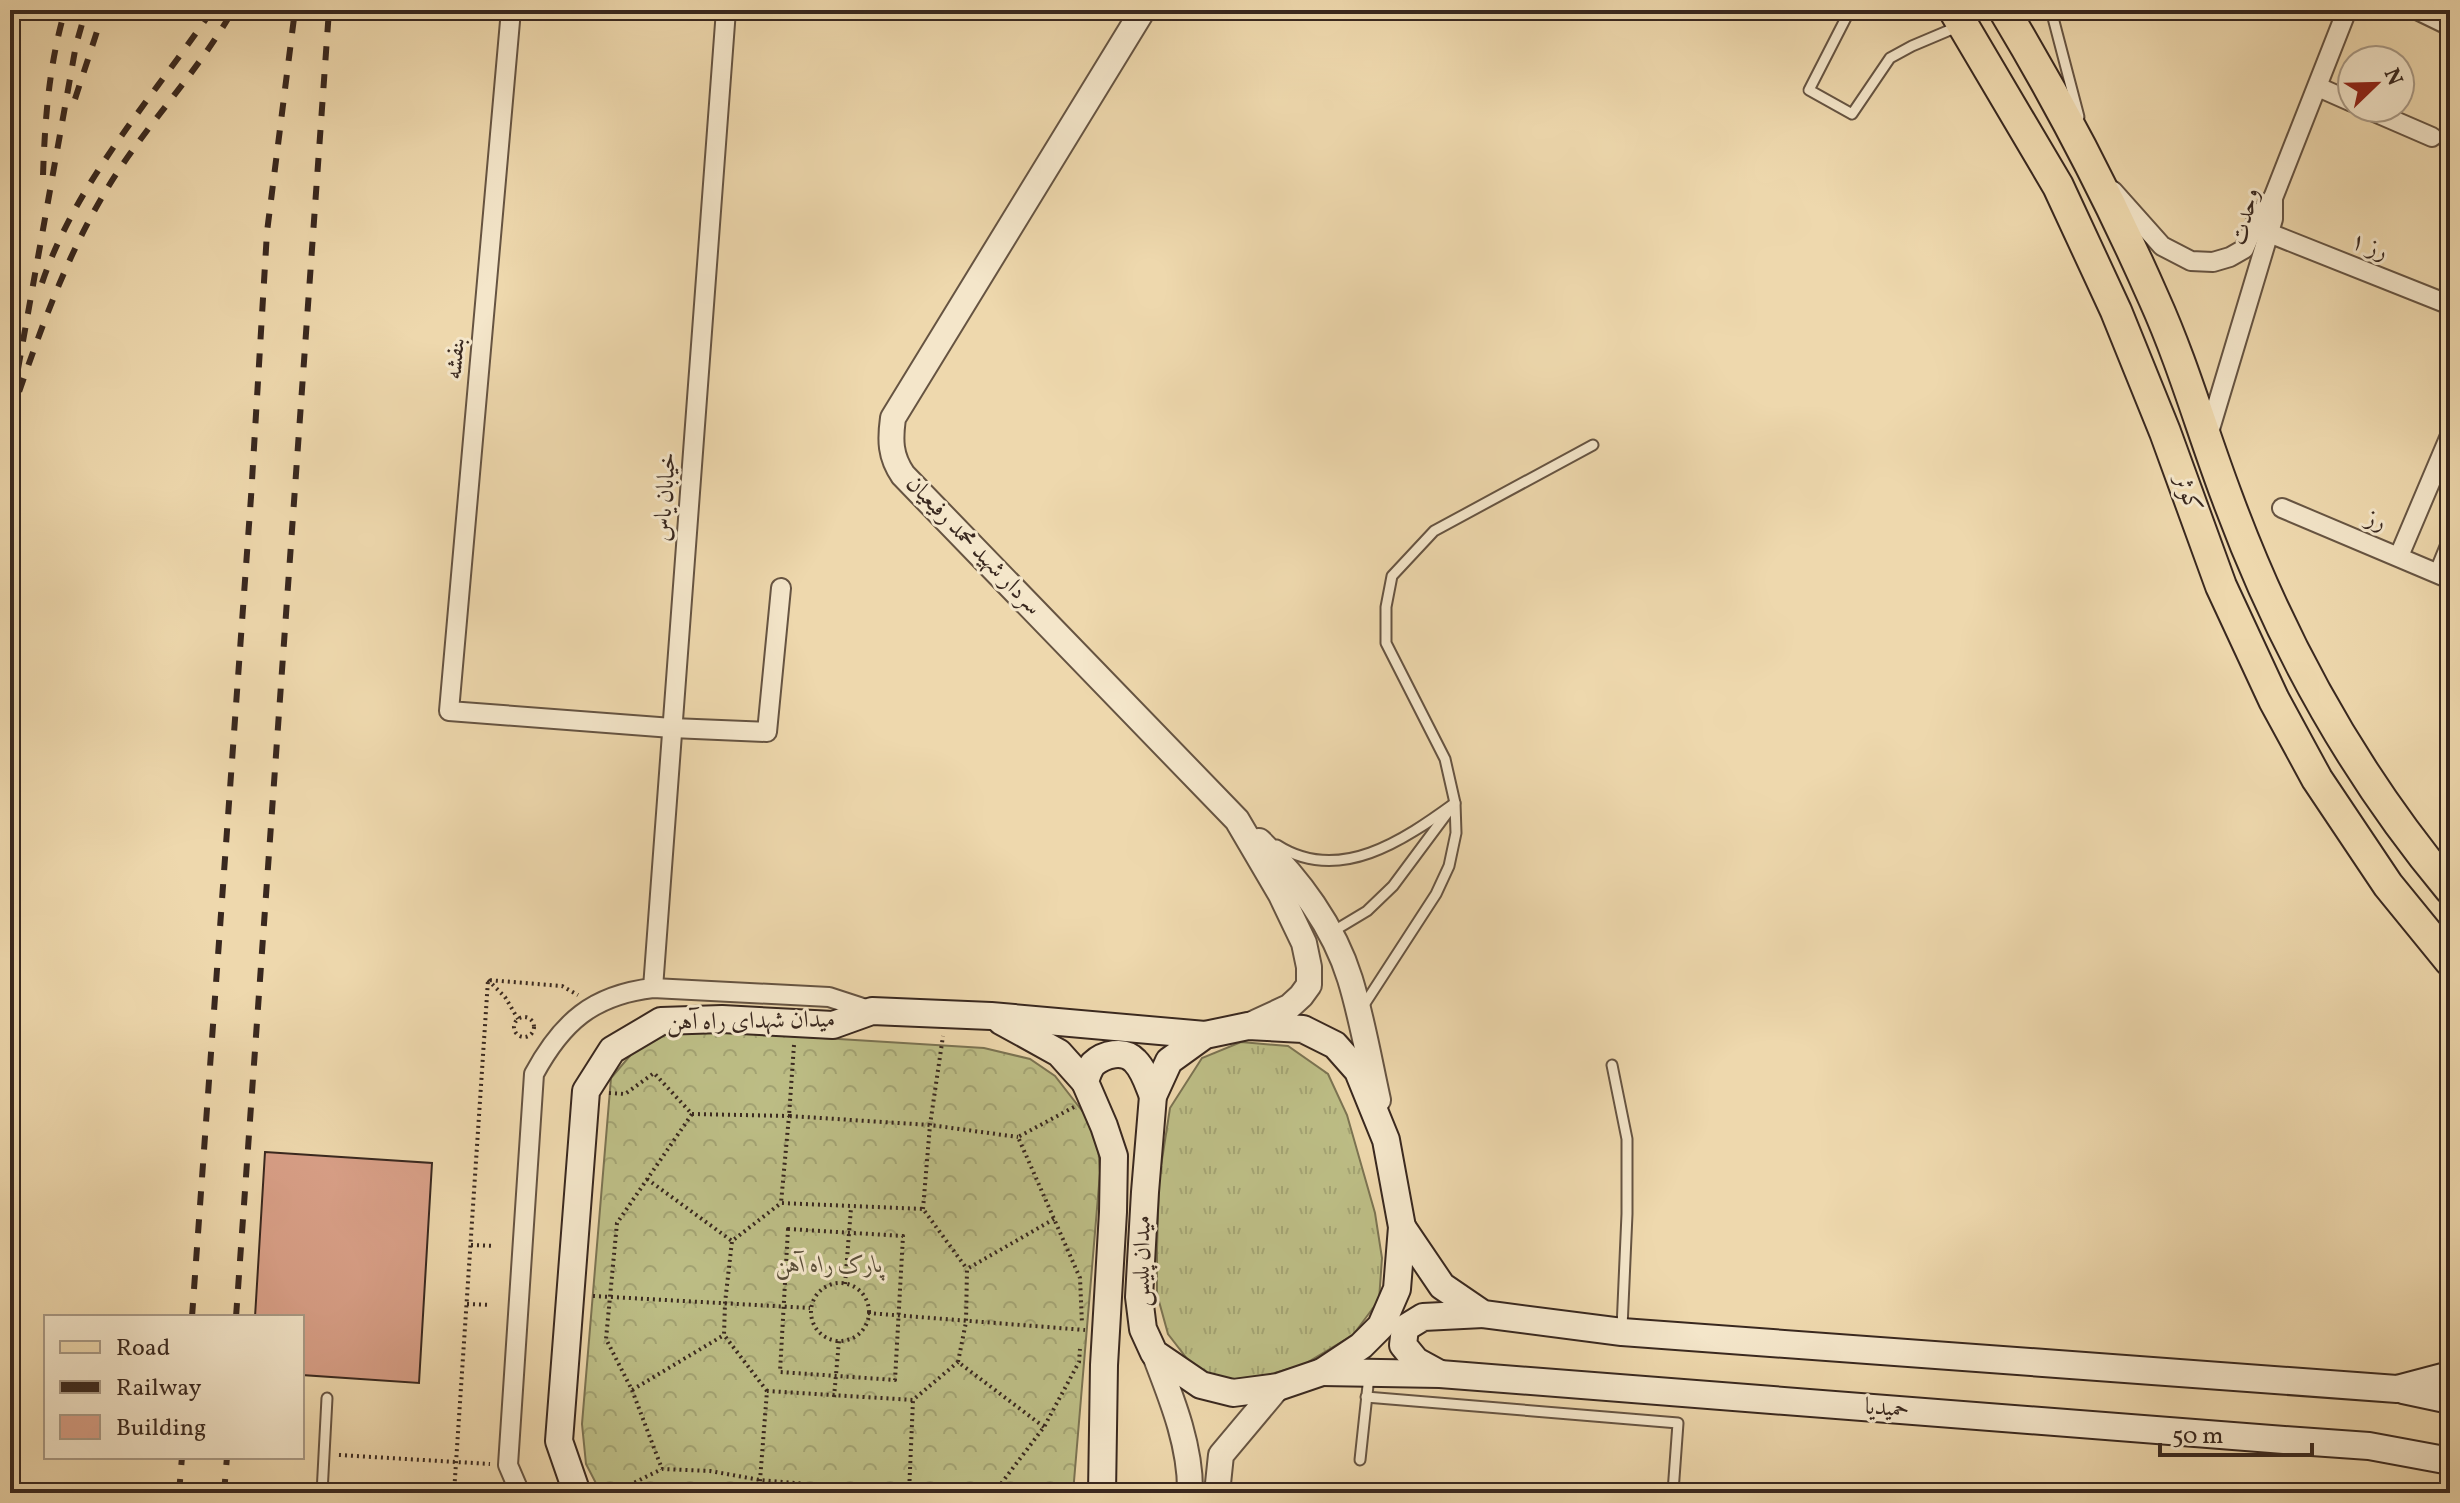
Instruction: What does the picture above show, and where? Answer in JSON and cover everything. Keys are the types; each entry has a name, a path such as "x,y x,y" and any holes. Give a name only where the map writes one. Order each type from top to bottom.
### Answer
{"main road":[{"name":"کوثر","path":"2004,10 2092,167 2155,301 2260,579 2309,680 2353,758 2450,889"},
{"name":"کوثر","path":"1959,17 2058,186 2109,297 2165,432 2221,586 2274,700 2317,779 2388,885 2450,961"},
{"name":"میدان شهدای راه آهن","path":"577,1493 559,1441 586,1091 612,1050 661,1021 722,1019 833,1025 872,1011 991,1016 1205,1035"},
{"path":"991,1016 1059,1053 1088,1090 1114,1156 1113,1212 1093,1330 1102,1493"},
{"name":"میدان پلیس","path":"1248,1026 1303,1029 1335,1045 1358,1071 1386,1140 1402,1227 1397,1289 1381,1326 1361,1346 1322,1372 1278,1387 1233,1393 1201,1385 1154,1353 1143,1329 1139,1297 1153,1096 1169,1061 1205,1035 1248,1026"},
{"path":"1088,1090 1095,1063 1104,1056 1117,1054 1132,1057 1142,1069 1153,1096"},
{"path":"1402,1227 1442,1286 1483,1314"},
{"path":"1440,1374 1416,1361 1403,1345 1405,1328 1423,1317 1483,1314 1622,1332 2397,1389 2450,1400"},
{"name":"حمیدیا","path":"1322,1372 1368,1384 1440,1374 2369,1446 2450,1461"},
{"path":"2397,1389 2450,1375"}],"street":[{"name":"بنفشه","path":"511,10 449,711 672,728"},
{"name":"خیابان یاس","path":"653,988 726,10"},
{"name":"سردار شهید محمد رفیعیان","path":"1143,10 893,418 890,439 894,462 903,475 1237,820 1281,895 1304,943 1309,967 1309,985 1301,996 1289,1007 1248,1026"},
{"name":"وحدت","path":"2207,440 2273,219 2273,198 2347,10"},
{"path":"2420,11 2450,26"},
{"path":"2318,87 2336,95"},
{"path":"2402,124 2432,137"},
{"path":"2092,167 2162,246 2191,261 2213,262 2244,249 2259,215 2273,198"},
{"name":"رز ۱","path":"2269,233 2450,305"},
{"path":"2399,556 2449,438"},
{"name":"رز","path":"2282,508 2444,576"},
{"path":"2444,576 2450,546"},
{"path":"672,728 767,732 781,588"},
{"path":"1237,820 1279,859 1303,889 1330,933 1350,976 1386,1140"},
{"path":"520,1493 508,1465 534,1074 546,1052 567,1025 595,1003 628,991 653,988 829,997 872,1011"},
{"path":"1154,1353 1179,1422 1190,1493"},
{"path":"1217,1493 1221,1455 1278,1387"}],"lane":[{"path":"1850,10 1809,90 1852,114 1890,58 1959,17"},
{"path":"2051,10 2092,167"},
{"path":"1359,1013 1436,894 1449,866 1456,833 1455,803 1445,759 1386,643 1386,607 1392,576 1434,531 1593,445"},
{"path":"1237,820 1294,856 1335,862 1357,857 1412,834 1455,803"},
{"path":"1330,933 1367,911 1393,886 1455,803"},
{"path":"1612,1065 1627,1139 1622,1332"},
{"path":"1360,1460 1368,1384 1678,1423 1673,1492"},
{"path":"322,1493 327,1398"},
{"path":"1630,1493 1687,1493"}],"path":[{"path":"488,980 562,986 595,1003"},
{"path":"488,980 505,997 518,1019"},
{"path":"454,1493 488,980"},
{"path":"767,1391 913,1400 958,1362 966,1322 967,1269 923,1209 930,1125 947,1014"},
{"path":"518,1019 530,1019 533,1030 529,1035 523,1037 514,1030 518,1019"},
{"path":"781,1203 796,1024"},
{"path":"586,1091 625,1094 654,1073 692,1114 789,1116 930,1125 1018,1137 1088,1090"},
{"path":"662,1469 632,1390 606,1339 617,1223 692,1114"},
{"path":"994,1493 1044,1427 1093,1330 1080,1278 1018,1137"},
{"path":"647,1179 732,1241"},
{"path":"759,1493 767,1391 724,1335 732,1241 781,1203 923,1209"},
{"path":"845,1284 851,1208"},
{"path":"967,1269 1054,1219"},
{"path":"788,1229 903,1236 895,1380 780,1372 784,1307 788,1229"},
{"path":"471,1245 494,1246"},
{"path":"840,1282 854,1286 864,1295 869,1309 867,1323 859,1334 846,1341 832,1341 820,1334 812,1322 810,1308 816,1295 826,1286 840,1282"},
{"path":"571,1295 810,1308"},
{"path":"467,1304 490,1305"},
{"path":"868,1313 1093,1330"},
{"path":"632,1390 724,1335"},
{"path":"834,1397 839,1341"},
{"path":"958,1362 1044,1427"},
{"path":"613,1493 662,1469 710,1471 760,1480 909,1493 913,1400"},
{"path":"324,1454 508,1465"}],"green space":[{"name":"پارک راه آهن","path":"709,1031 984,1048 1030,1059 1055,1076 1097,1130 1100,1173 1073,1493 601,1493 586,1464 582,1424 611,1078 634,1051 670,1032"},
{"path":"1241,1042 1288,1046 1328,1074 1347,1115 1375,1213 1382,1258 1379,1300 1353,1335 1303,1365 1239,1383 1195,1369 1168,1334 1157,1294 1157,1250 1159,1179 1170,1108 1202,1058"}],"building":[{"path":"265,1152 432,1163 419,1383 304,1375 304,1315 255,1315"}],"railway":[{"path":"43,175 49,92 65,10"},
{"path":"18,369 76,45 86,10"},
{"path":"75,99 104,10"},
{"path":"42,283 57,245 95,175 212,10"},
{"path":"10,418 50,306 101,199 233,10"},
{"path":"192,1315 267,232 295,10"},
{"path":"236,1315 329,10"},
{"path":"179,1493 182,1459"},
{"path":"224,1493 227,1459"}]}
